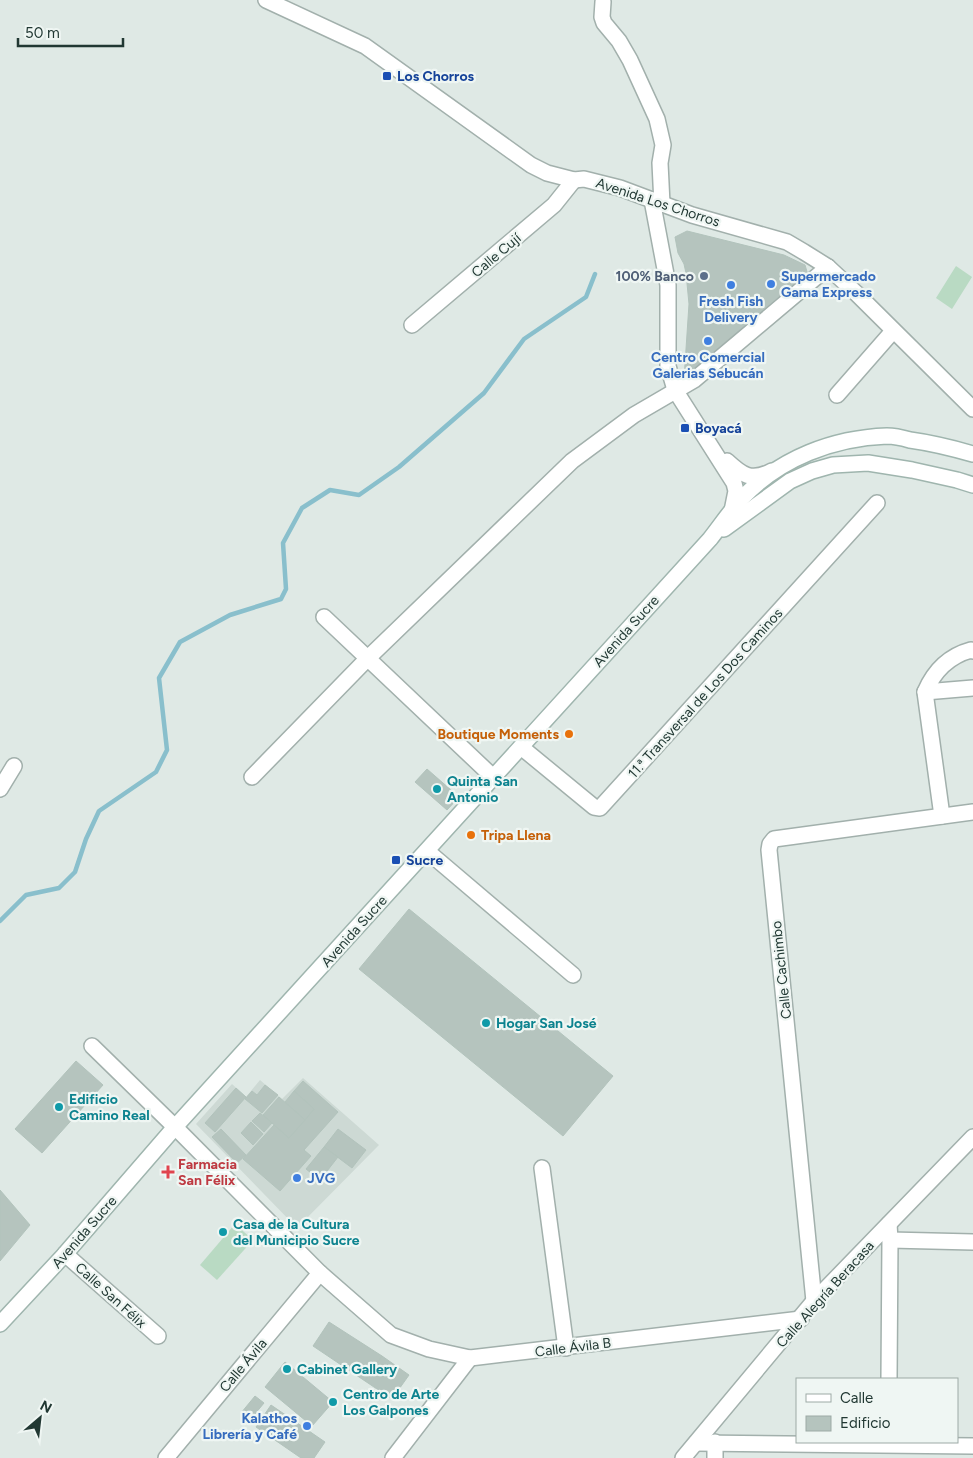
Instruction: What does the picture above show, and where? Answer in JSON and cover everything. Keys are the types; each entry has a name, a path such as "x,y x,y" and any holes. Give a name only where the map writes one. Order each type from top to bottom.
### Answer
{"street":[{"name":"Avenida Los Chorros","path":"266,0 365,46 531,165 547,173 574,180 584,179 605,183 692,215 787,242 828,267 973,409"},
{"path":"603,2 602,17 604,23 620,41 630,60 657,119 663,145 657,202 668,285 668,366 675,390 734,483 736,491 732,510"},
{"name":"Calle Cují","path":"412,325 554,205 574,180"},
{"path":"252,777 368,658 572,461 634,415 694,380 828,267"},
{"path":"837,395 893,331"},
{"name":"Avenida Sucre","path":"0,1324 65,1254 175,1127 710,539 732,510 758,484 788,462 826,446 889,436 946,446 973,454"},
{"path":"711,446 740,474 749,476 766,474 788,462"},
{"name":"Avenida Sucre","path":"710,539 790,481 812,471 834,465 868,462 957,480 973,486"},
{"name":"11.ª Transversal de Los Dos Caminos","path":"521,747 594,807 600,808 877,503"},
{"path":"324,617 493,777"},
{"path":"942,816 926,692 931,679 944,664 960,653 973,651"},
{"path":"926,692 973,688"},
{"path":"0,789 14,766"},
{"name":"Calle Cachimbo","path":"814,1301 769,850 770,844 774,839 973,812"},
{"path":"427,851 573,975"},
{"name":"Calle Ávila B","path":"92,1046 320,1273 391,1335 429,1349 470,1358 801,1319"},
{"name":"Calle Alegría Beracasa","path":"682,1458 801,1319 814,1301 973,1137"},
{"path":"542,1168 566,1348"},
{"path":"889,1224 889,1378"},
{"path":"890,1240 973,1242"},
{"name":"Calle San Félix","path":"65,1254 158,1336"},
{"name":"Calle Ávila","path":"166,1458 320,1273"},
{"path":"394,1458 470,1358"},
{"path":"715,1442 715,1458"},
{"path":"696,1443 715,1442 804,1451 973,1446"}],"shaded area":[{"name":"JVG","path":"303,1078 379,1145 297,1228 196,1124 232,1084 246,1097 260,1080 282,1099"}],"green space":[{"path":"956,266 972,277 952,309 936,298"},
{"path":"235,1224 253,1240 217,1280 200,1265"}],"building":[{"name":"Centro Comercial Galerias Sebucán","path":"687,231 784,255 805,265 808,275 684,379 689,304 686,273 678,253 675,237"},
{"name":"Quinta San Antonio","path":"427,769 459,797 447,810 415,782"},
{"name":"Hogar San José","path":"409,909 613,1076 563,1136 359,969"},
{"name":"Edificio Camino Real","path":"76,1061 103,1085 42,1153 15,1129"},
{"path":"303,1081 338,1112 304,1150 311,1156 280,1191 243,1159 274,1125 289,1138 314,1109 294,1091"},
{"path":"265,1085 278,1095 262,1113 245,1099 252,1091 257,1095"},
{"path":"236,1088 246,1097 215,1132 205,1123"},
{"path":"294,1091 314,1109 305,1120 285,1102"},
{"path":"279,1097 305,1120 289,1138 263,1115"},
{"path":"260,1113 272,1123 264,1132 252,1121"},
{"path":"251,1122 263,1134 253,1145 241,1133"},
{"path":"221,1129 246,1155 237,1163 212,1137"},
{"path":"338,1129 366,1150 352,1168 324,1147"},
{"path":"324,1147 338,1157 320,1180 306,1169"},
{"path":"0,1190 30,1225 0,1261"},
{"path":"329,1322 382,1356 365,1381 313,1346"},
{"path":"382,1356 409,1375 392,1399 365,1381"},
{"path":"285,1362 333,1402 312,1426 265,1387"},
{"path":"255,1396 264,1403 250,1420 241,1413"},
{"path":"271,1405 325,1442 314,1458 301,1458 256,1427"}],"waterway":[{"path":"0,921 26,895 59,888 75,872 86,839 99,811 156,772 167,750 159,678 180,642 230,615 281,599 286,589 283,543 302,508 330,490 359,495 399,467 484,393 524,339 586,297 595,274"}],"place":[{"name":"Los Chorros","path":"387,76"},
{"name":"100% Banco","path":"704,276"},
{"name":"Supermercado Gama Express","path":"771,284"},
{"name":"Fresh Fish Delivery","path":"731,285"},
{"name":"Centro Comercial Galerias Sebucán","path":"708,341"},
{"name":"Boyacá","path":"685,428"},
{"name":"Boutique Moments","path":"569,734"},
{"name":"Quinta San Antonio","path":"437,789"},
{"name":"Tripa Llena","path":"471,835"},
{"name":"Sucre","path":"396,860"},
{"name":"Hogar San José","path":"486,1023"},
{"name":"Edificio Camino Real","path":"59,1107"},
{"name":"Farmacia San Félix","path":"168,1172"},
{"name":"JVG","path":"297,1178"},
{"name":"Casa de la Cultura del Municipio Sucre","path":"223,1232"},
{"name":"Cabinet Gallery","path":"287,1369"},
{"name":"Centro de Arte Los Galpones","path":"333,1402"},
{"name":"Kalathos Librería y Café","path":"307,1426"}]}
